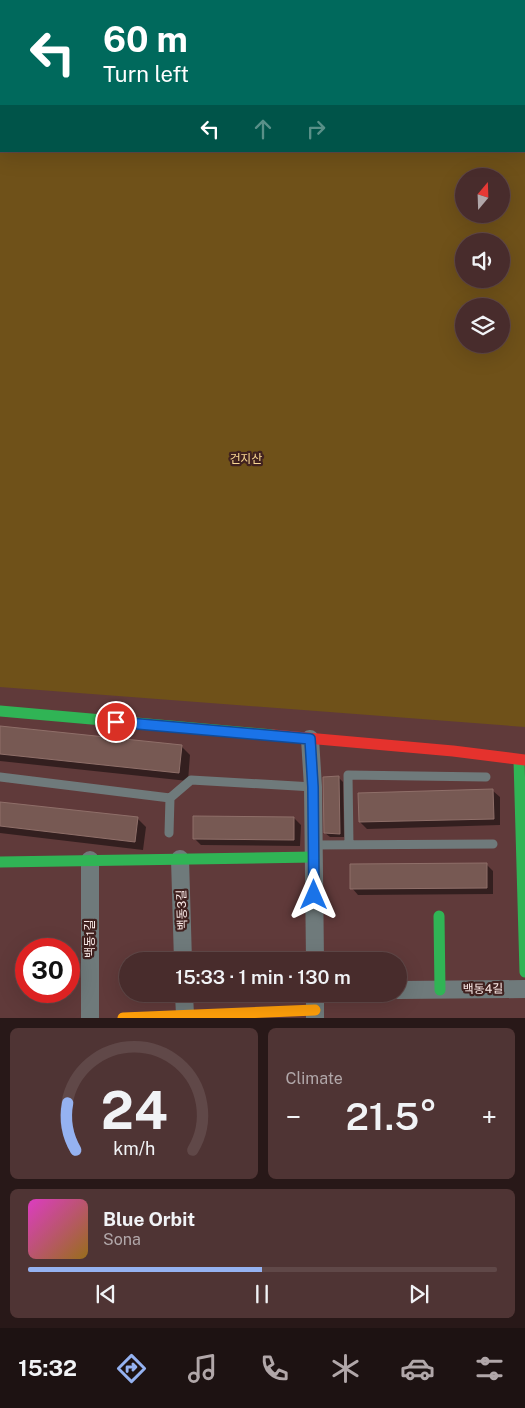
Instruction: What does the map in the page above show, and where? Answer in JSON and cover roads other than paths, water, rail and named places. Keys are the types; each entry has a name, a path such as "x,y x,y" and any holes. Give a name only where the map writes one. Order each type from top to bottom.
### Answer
{"street":[{"path":"0,711 453,751 522,760 525,972"},
{"path":"310,739 313,787 315,952"},
{"path":"0,862 180,859 314,851"},
{"name":"백동3길","path":"180,859 183,952"},
{"name":"백동1길","path":"90,860 90,1018"},
{"path":"407,990 440,990 439,916"},
{"name":"백동4길","path":"440,990 525,989"},
{"path":"188,1002 195,1016"},
{"path":"123,1018 195,1016 315,1007"}],"lane":[{"path":"349,845 348,775 486,777"},
{"path":"0,777 170,798 191,780 313,787"},
{"path":"169,833 170,798"},
{"path":"314,851 349,845 493,844"}],"park label":[{"name":"건지산","path":"246,459"}]}
